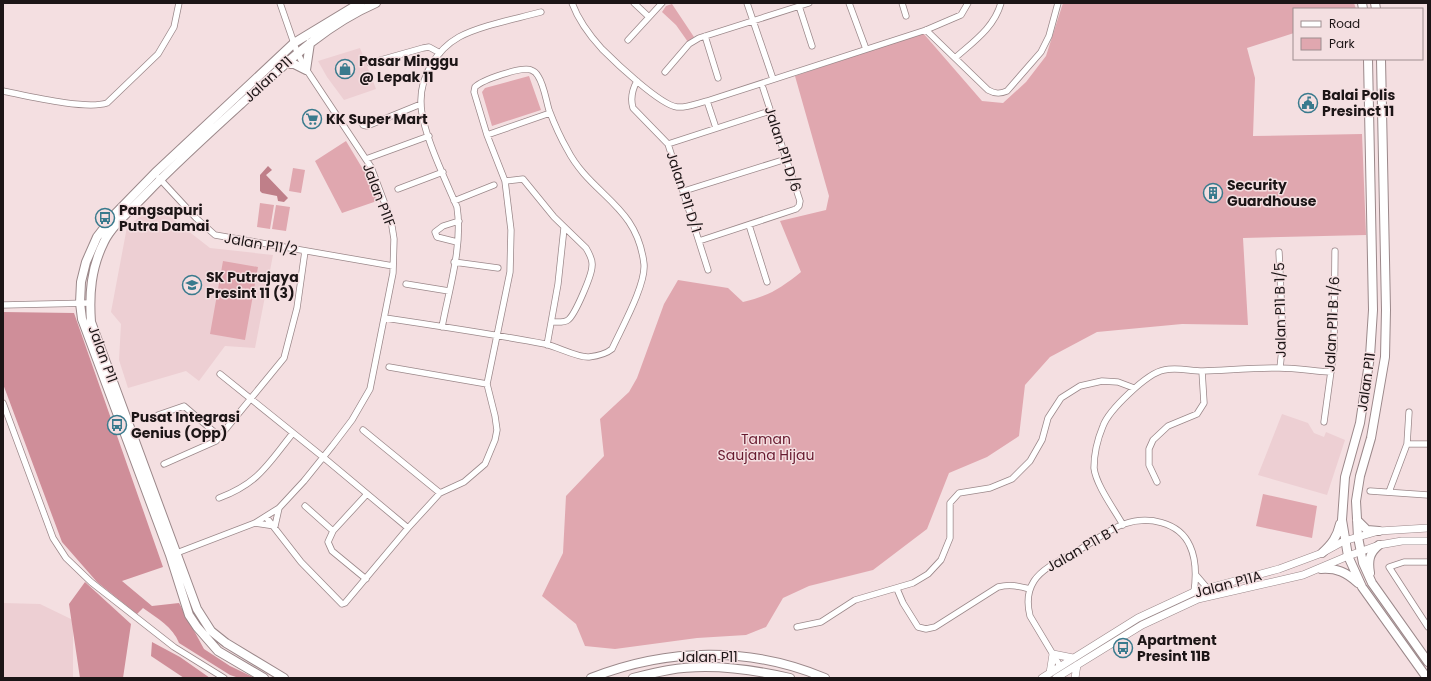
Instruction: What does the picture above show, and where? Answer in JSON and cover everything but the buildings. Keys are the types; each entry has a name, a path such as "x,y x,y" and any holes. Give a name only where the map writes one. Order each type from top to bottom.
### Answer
{"main road":[{"name":"Jalan P11","path":"264,678 218,651 197,627 189,615 173,554 91,322 90,303 93,270 104,241 157,176 294,43 360,3"},
{"name":"Jalan P11","path":"284,678 226,643 211,631 197,609 173,554 82,318 80,303 81,282 86,262 97,237 114,215 297,52 336,24 376,3"},
{"path":"284,64 294,64 306,70 310,43"},
{"name":"Jalan P11","path":"1368,60 1373,310 1370,356 1360,423 1345,477 1342,520 1344,541 1348,556 1362,586 1427,678"},
{"name":"Jalan P11","path":"1381,60 1386,310 1385,357 1371,438 1360,476 1356,501 1358,537 1363,564 1372,583 1428,662"},
{"path":"1378,102 1382,93"},
{"path":"1369,102 1378,102"},
{"path":"1378,102 1382,110"},
{"path":"1322,553 1332,544 1337,536 1342,520"},
{"path":"1357,520 1367,530 1379,531"},
{"path":"1372,583 1369,556 1372,551 1379,546"},
{"path":"1320,569 1334,568 1344,572 1362,586"},
{"name":"Jalan P11","path":"594,677 634,663 678,656 703,655 742,656 782,662 825,678"},
{"name":"Jalan P11","path":"633,678 669,670 705,667 738,668 790,678"}],"street":[{"path":"3,91 74,103 96,105 107,103 158,54 170,35 180,3"},
{"name":"Jalan P11F","path":"255,524 279,508 304,481 352,420 370,389 385,318 393,266 394,240 391,220 366,159 306,70 297,52 280,3"},
{"path":"572,3 575,12 602,48 637,81 664,102 676,107 707,101 926,30 961,15 968,3"},
{"path":"634,3 649,17"},
{"path":"628,40 662,3"},
{"path":"747,3 773,79"},
{"path":"665,72 689,44 705,36 809,3"},
{"path":"849,3 866,49"},
{"path":"902,3 906,16"},
{"path":"955,58 987,30 997,14 1001,3"},
{"path":"926,30 988,90 997,94 1007,91 1041,52 1049,36 1058,3"},
{"path":"799,6 812,46"},
{"path":"442,327 458,242 459,220 454,201 429,136 421,104 422,87 426,74 440,53 458,38 473,31 541,12"},
{"path":"705,36 718,78"},
{"path":"370,63 429,47 440,53"},
{"path":"266,517 275,526 301,562 342,604 345,603 408,528 440,493 464,482 485,464 491,453 497,430 487,384 496,336 510,272 511,230 505,181 474,97 475,87 483,81 523,69 532,70 539,77 550,113 574,162 631,224 640,242 644,266 639,290 612,349 606,353 588,357 547,345 496,336 442,327 385,318"},
{"name":"Jalan P11 D/1","path":"637,81 633,89 633,108 668,144 708,270"},
{"name":"Jalan P11 D/6","path":"749,225 796,209 799,206 800,201 763,88"},
{"path":"707,101 716,128"},
{"path":"360,120 363,125 367,126 421,104"},
{"path":"668,144 770,111"},
{"path":"487,134 550,113"},
{"path":"366,159 429,136"},
{"path":"684,191 786,159"},
{"path":"398,189 443,172"},
{"name":"Jalan P11/2","path":"157,176 196,218 215,235 393,266"},
{"path":"505,181 523,180 564,228 586,248 593,265 591,274 571,317 565,322 552,322"},
{"path":"454,201 494,185"},
{"path":"458,242 442,239 435,235 435,232 443,226 459,220"},
{"path":"699,241 749,225 767,282"},
{"path":"547,345 552,322 564,228"},
{"path":"164,464 212,444 220,437 284,358 297,308 305,251"},
{"name":"Jalan P11 B 1/6","path":"1324,422 1334,349 1335,251"},
{"name":"Jalan P11 B 1/5","path":"1279,252 1283,338 1280,368"},
{"path":"454,262 498,268"},
{"path":"406,284 449,291"},
{"path":"3,305 90,303"},
{"path":"389,367 487,384"},
{"path":"1123,524 1099,482 1094,469 1095,455 1103,425 1108,416 1134,388 1151,374 1176,368 1202,371 1280,368 1331,372"},
{"path":"1157,482 1149,465 1149,449 1153,440 1168,426 1197,414 1204,403 1202,371"},
{"path":"220,374 408,528"},
{"path":"797,627 821,622 855,600 874,593 897,589 913,583 928,574 941,560 950,538 950,503 959,493 990,488 1012,479 1030,461 1042,440 1048,418 1061,398 1080,386 1102,381 1118,382 1134,388"},
{"path":"3,403 53,538 66,558 91,582 140,622 174,647 224,678"},
{"path":"158,415 184,406 220,437"},
{"path":"1389,492 1407,444 1410,412"},
{"path":"363,430 440,493"},
{"path":"219,498 246,486 255,479 293,433"},
{"path":"1407,444 1428,444"},
{"path":"1370,491 1428,495"},
{"path":"366,579 328,546 329,537 367,494"},
{"path":"305,506 334,531"},
{"path":"275,526 279,508"},
{"name":"Jalan P11 B 1","path":"1030,589 1041,573 1123,524 1140,520 1155,520 1167,524 1178,531 1190,547 1195,575 1194,592"},
{"path":"173,554 255,524 275,526"},
{"name":"Jalan P11A","path":"1056,678 1075,662 1138,618 1194,592 1279,570 1322,553 1344,541 1379,531 1428,528"},
{"name":"Jalan P11A","path":"1075,662 1142,625 1198,599 1287,580 1320,569 1361,551 1379,546 1402,541 1428,541"},
{"path":"1428,562 1399,563 1390,567 1428,627"},
{"path":"1195,575 1208,589"},
{"path":"897,589 903,603 918,627 926,629 936,628 998,587 1015,585 1030,589 1028,607 1030,616 1064,672"},
{"path":"1053,654 1075,662 1075,678"},
{"path":"1050,673 1053,654"},
{"name":"Jalan P11A","path":"1042,678 1050,673 1064,672"}],"shaded area":[{"name":"Pasar Minggu @ Lepak 11","path":"360,48 376,89 344,100 327,77 318,61"},
{"path":"268,166 272,170 266,175 288,198 284,202 278,201 277,196 262,193 260,191 260,175"},
{"name":"SK Putrajaya Presint 11 (3)","path":"155,205 210,248 273,255 255,348 225,346 199,381 186,371 128,388 119,360 121,324 111,312 127,227"},
{"path":"3,312 74,313 163,567 122,581 152,606 179,603 204,649 230,666 255,678 239,678 230,675 179,643 169,628 143,608 137,614 97,582 62,542 3,384"},
{"path":"1282,414 1308,423 1314,433 1324,437 1326,432 1345,440 1327,495 1258,475"},
{"path":"85,582 131,624 123,678 80,678 69,604"},
{"path":"3,603 40,604 73,620 73,678 3,678"},
{"path":"152,642 180,657 210,678 184,678 151,656"}],"green space":[{"name":"Taman Saujana Hijau","path":"1063,3 1354,3 1356,8 1293,8 1293,33 1247,48 1255,78 1253,136 1362,134 1366,235 1243,238 1248,325 1182,324 1097,332 1050,357 1025,385 1019,436 987,457 949,473 927,529 873,570 809,586 783,598 766,627 746,635 697,638 615,649 585,646 576,624 542,596 563,553 566,496 604,456 600,419 629,392 637,378 664,304 678,280 728,288 743,302 768,294 787,283 801,272 780,221 826,210 829,196 795,76 923,33 982,101 1003,103 1026,82 1046,56"},
{"path":"672,4 694,37 688,42 676,25 662,12 666,6"},
{"path":"529,76 541,110 492,126 482,92 485,88"},
{"path":"346,141 367,176 377,201 342,213 315,161"},
{"path":"293,168 305,170 301,193 289,191"},
{"path":"260,203 274,205 270,229 257,227"},
{"path":"276,205 290,207 286,231 272,229"},
{"path":"223,261 258,267 245,340 210,334"},
{"path":"1263,494 1317,506 1312,538 1256,526"}],"place":[{"name":"Pasar Minggu @ Lepak 11","path":"345,69"},
{"name":"Balai Polis Presinct 11","path":"1308,103"},
{"name":"KK Super Mart","path":"312,119"},
{"name":"Security Guardhouse","path":"1213,193"},
{"name":"Pangsapuri Putra Damai","path":"105,218"},
{"name":"SK Putrajaya Presint 11 (3)","path":"192,285"},
{"name":"Pusat Integrasi Genius (Opp)","path":"117,425"},
{"name":"Apartment Presint 11B","path":"1123,648"}]}
